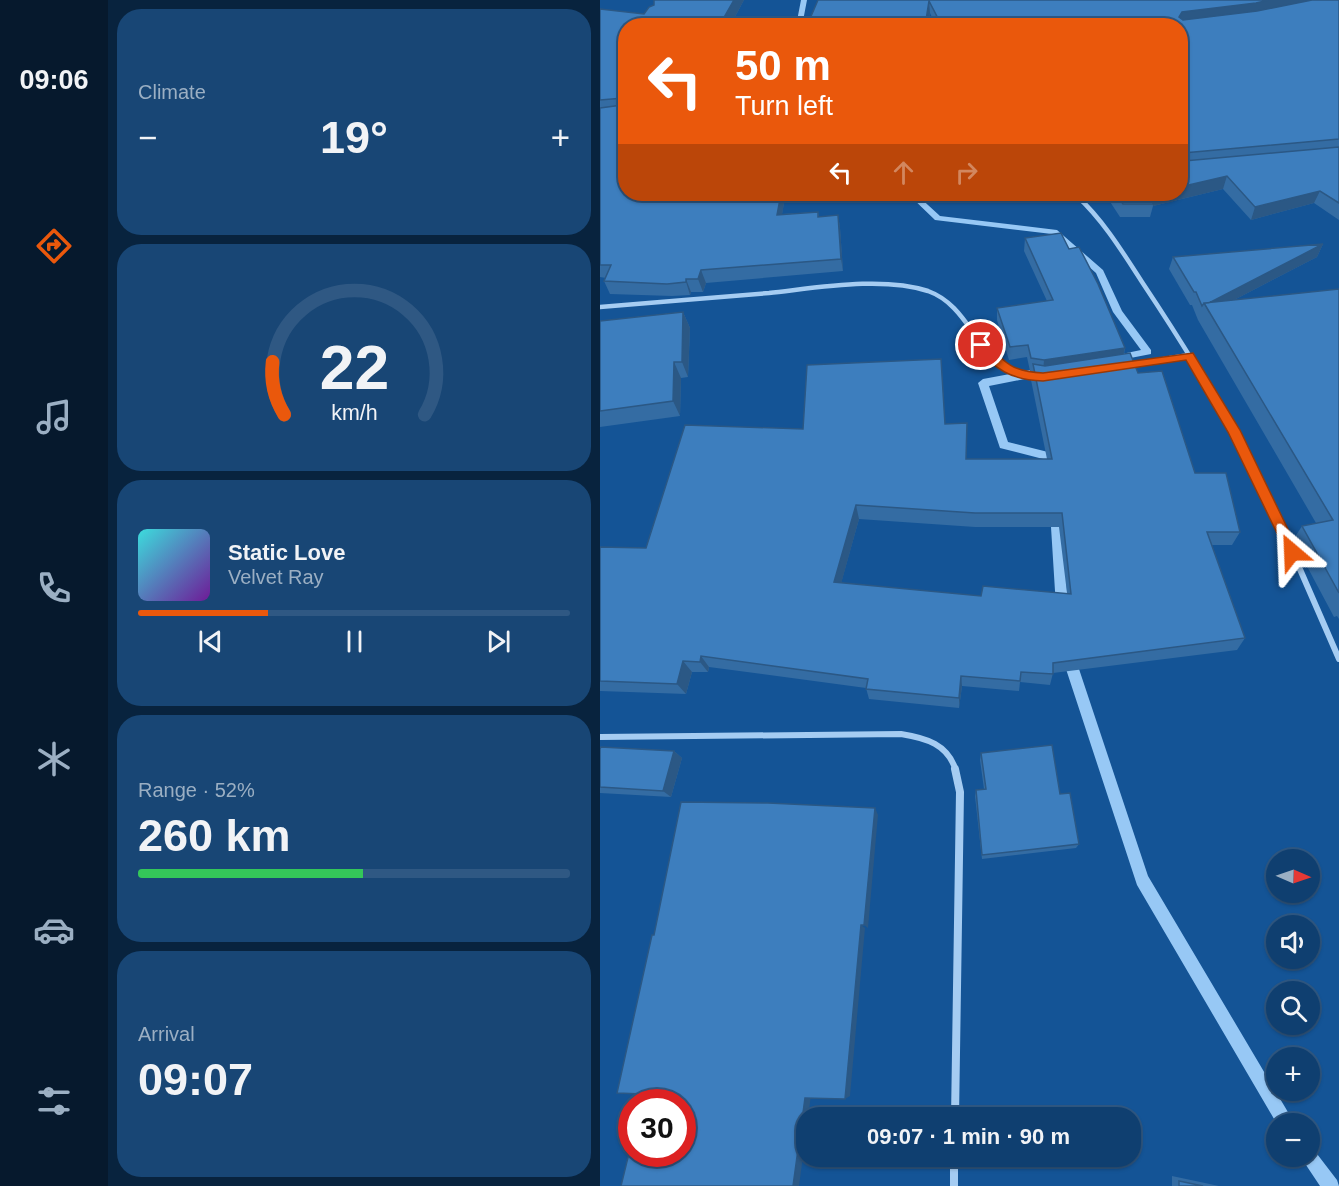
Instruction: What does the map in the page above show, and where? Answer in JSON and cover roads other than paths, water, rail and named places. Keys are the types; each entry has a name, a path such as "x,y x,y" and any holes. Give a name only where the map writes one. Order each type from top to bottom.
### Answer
{"street":[{"path":"1084,201 1159,306 1234,430 1292,552 1339,659"},
{"path":"600,307 835,287 907,286 929,291 947,300 964,319 981,345 1001,366 1014,373 1043,377"},
{"path":"1121,365 1189,355"},
{"path":"600,737 901,734 926,738 945,749 957,769 960,792 955,1107"},
{"path":"954,1167 954,1186"}],"waterway":[{"path":"801,18 804,0"},
{"path":"920,201 938,218 1054,232 1100,272 1118,312 1148,352 1115,358"},
{"path":"1036,373 983,383 1004,445 1052,457 1053,466"},
{"path":"1056,511 1062,607"},
{"path":"1066,660 1070,660 1142,880 1280,1113"},
{"path":"1316,1167 1331,1186"}]}
